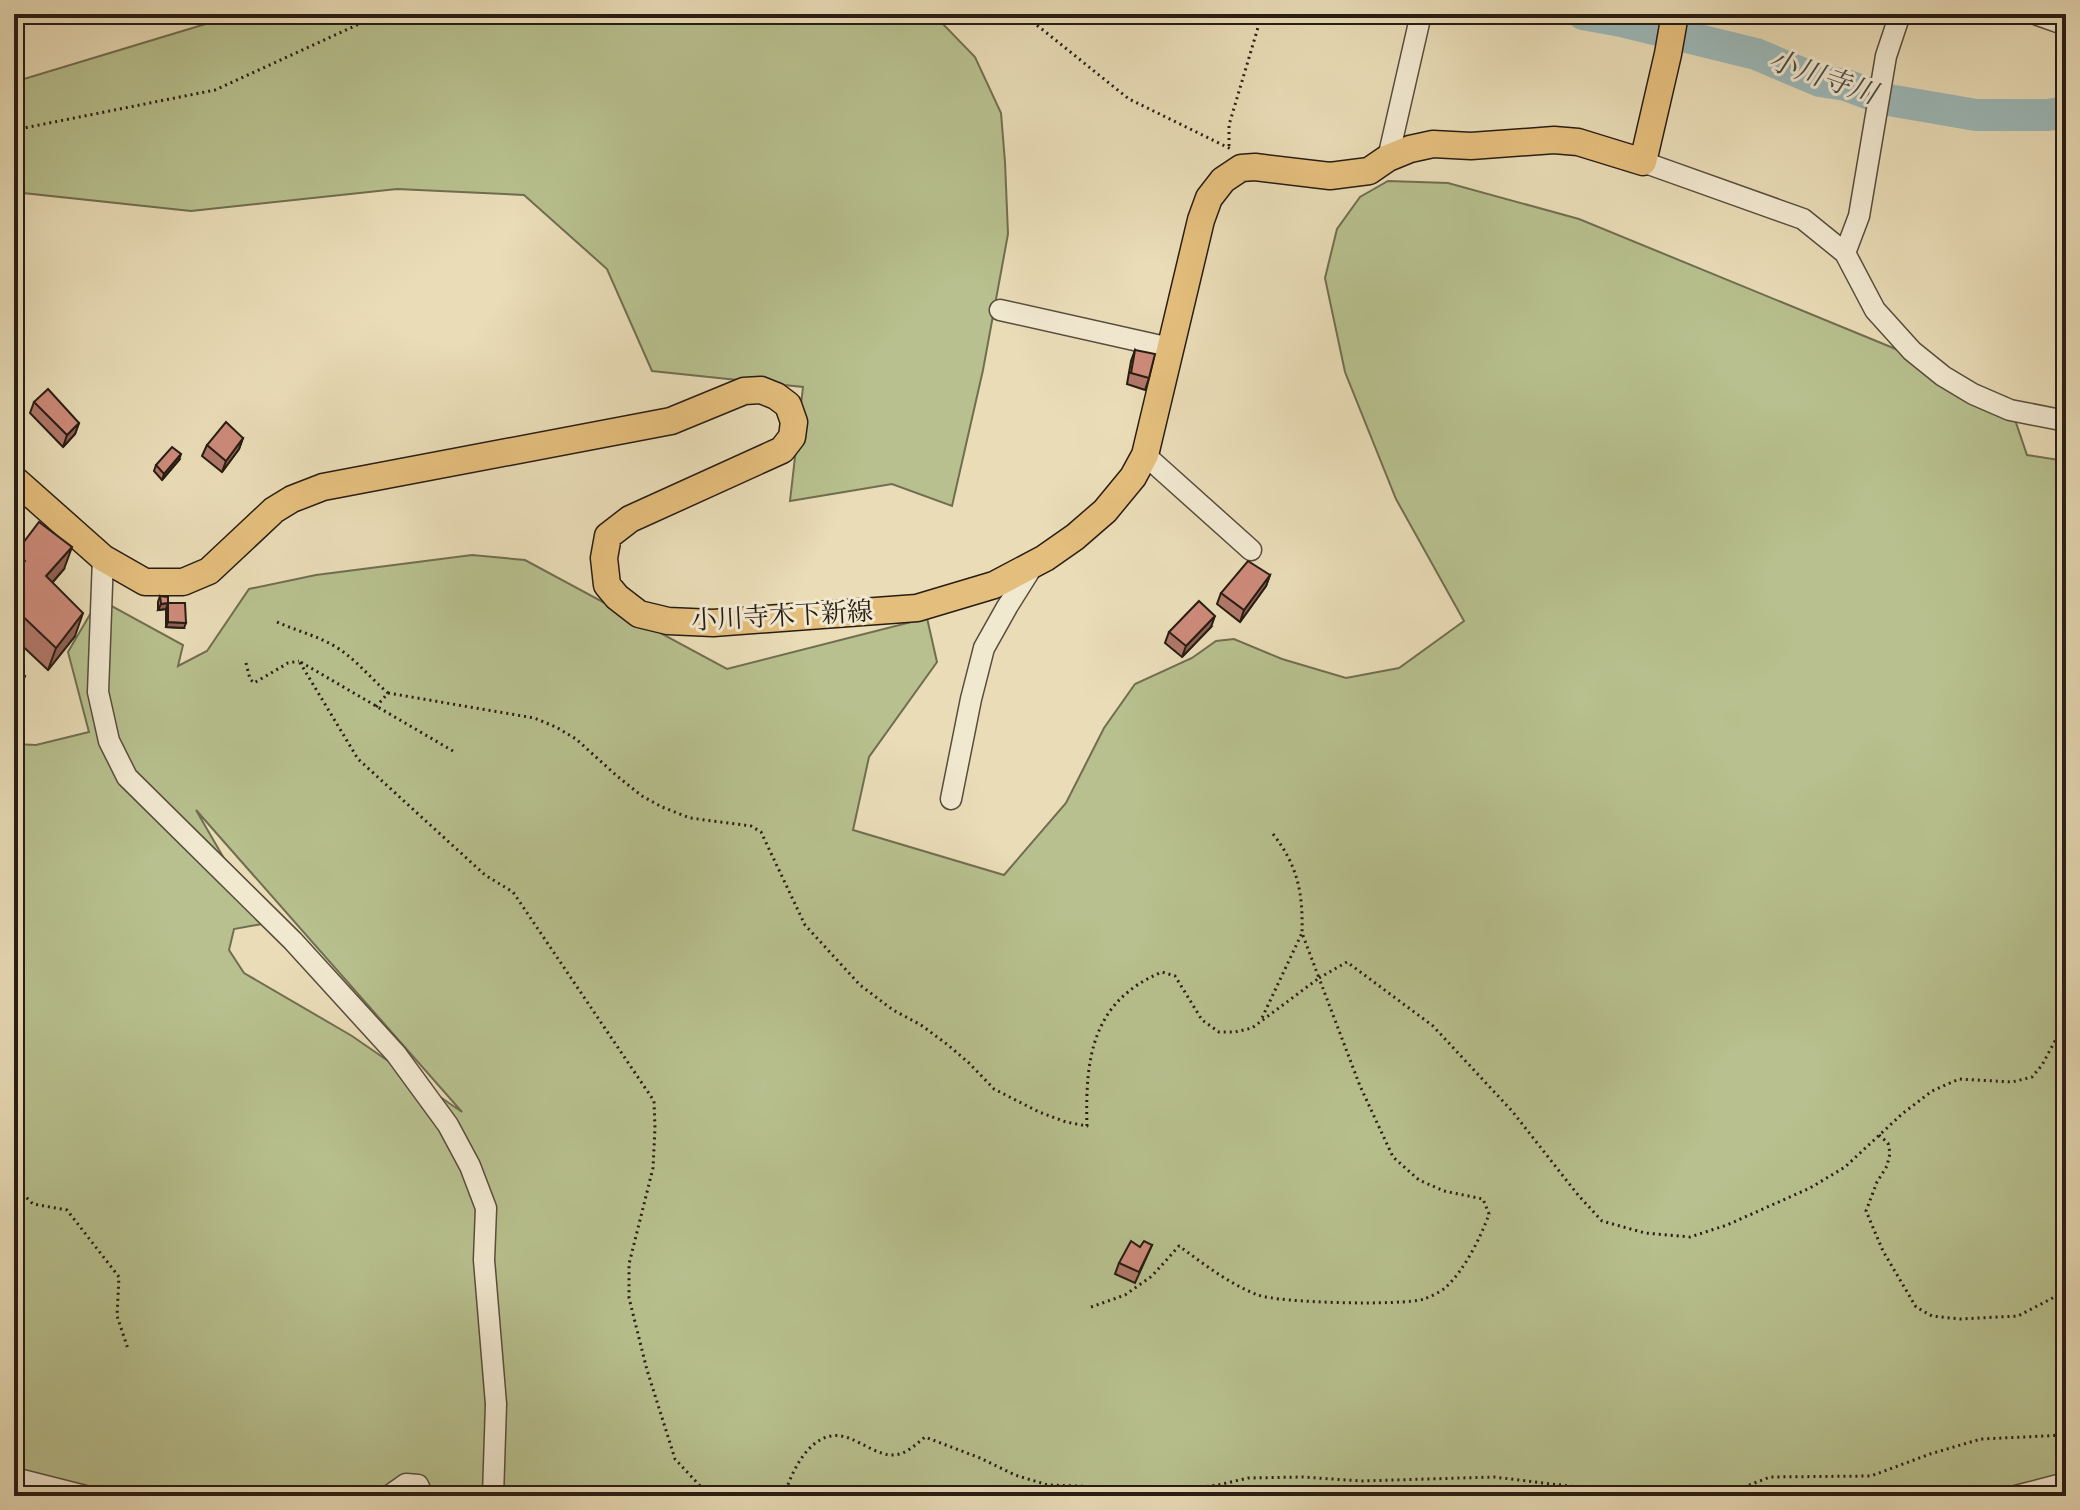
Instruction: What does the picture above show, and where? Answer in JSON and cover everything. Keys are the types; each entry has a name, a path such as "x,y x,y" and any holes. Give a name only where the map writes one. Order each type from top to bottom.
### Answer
{"main road":[{"path":"1255,167 1330,176 1369,171 1388,158 1433,144 1471,146 1554,140 1578,142 1643,162 1675,15"},
{"name":"小川寺木下新線","path":"14,479 103,558 145,582 183,582 209,571 274,510 323,487 671,421 744,391 761,390 788,405 794,422 792,437 782,450 630,519 608,536 604,558 607,585 639,614 668,621 713,623 917,608 994,585 1034,564 1075,537 1105,511 1133,477 1145,455 1201,220 1209,198 1223,180 1241,168 1255,167"}],"street":[{"path":"1388,158 1421,14"},
{"path":"1845,253 1859,216 1886,56 1900,14"},
{"path":"2035,14 2066,25"},
{"path":"1643,162 1803,219 1845,253 1875,310 1912,351 1943,376 2010,410 2066,421"},
{"path":"1000,310 1170,348"},
{"path":"1145,455 1251,550"},
{"path":"103,558 98,692 109,741 127,777 293,941 396,1054 448,1125 470,1166 486,1208 484,1260 496,1404 493,1496"},
{"path":"951,799 984,648 1034,564"},
{"path":"14,1478 85,1496"},
{"path":"2016,1496 2066,1483"},
{"path":"389,1496 406,1484 418,1485 423,1496"}],"path":[{"path":"14,130 215,90 381,14"},
{"path":"1023,14 1129,99 1229,146 1255,167"},
{"path":"1229,146 1229,125 1262,14"},
{"path":"277,622 335,646 362,666 388,693 534,718 576,739 642,796 662,807 690,818 751,826 761,832 805,925 860,985 948,1045 994,1089 1066,1122 1087,1126 1088,1069 1093,1046 1103,1024 1127,991 1141,980 1162,972 1175,976 1202,1020 1219,1032 1235,1032 1252,1028 1319,978 1347,962 1433,1026 1512,1111 1602,1221 1645,1233 1690,1237 1727,1225 1810,1188 1845,1167 1932,1091 1959,1079 2012,1082 2032,1077 2055,1041 2066,1030"},
{"path":"299,661 358,759 485,875 513,892 654,1101 653,1168 629,1264 629,1298 647,1370 675,1459 706,1496"},
{"path":"246,663 254,683 288,663 299,661 453,751"},
{"path":"376,707 388,693"},
{"path":"1091,1307 1125,1295 1152,1276 1179,1246 1237,1286 1262,1297 1378,1302 1422,1300 1444,1289 1483,1230 1489,1214 1483,1199 1444,1191 1419,1180 1393,1157 1360,1086 1302,933 1301,891 1295,870 1273,834"},
{"path":"1261,1020 1302,933"},
{"path":"1879,1135 1888,1143 1890,1153 1866,1211 1883,1251 1916,1307 1932,1316 1960,1319 2018,1316 2066,1291"},
{"path":"14,1185 33,1204 67,1210 119,1277 117,1316 128,1349"},
{"path":"784,1496 805,1452 818,1439 829,1435 847,1437 891,1455 907,1452 925,1437 1015,1475 1048,1485 1078,1488 1179,1490 1248,1478 1361,1481 1494,1477 1651,1496"},
{"path":"1721,1496 1770,1477 1871,1476 1981,1439 2066,1435"}],"green space":[{"path":"228,14 915,14 943,24 975,57 1001,113 1008,234 983,370 952,506 892,484 790,501 803,387 652,371 607,269 524,195 397,189 191,211 14,192 14,82 222,19"},
{"path":"1388,181 1448,183 1579,219 1920,359 2012,411 2027,455 2066,461 2066,1496 14,1496 14,744 36,745 89,732 68,652 99,599 183,645 178,666 207,651 249,589 316,575 472,555 525,560 727,669 927,618 937,662 869,757 853,830 1004,875 1066,803 1104,728 1135,684 1192,658 1216,641 1234,639 1282,659 1346,678 1399,668 1464,621 1396,499 1345,372 1325,278 1337,229 1360,197","holes":["196,810 462,1112 352,1036 244,973 229,950 234,929 262,924"]}],"building":[{"path":"1135,350 1155,354 1149,378 1131,373"},
{"path":"48,389 79,423 67,435 34,402"},
{"path":"226,422 243,438 226,461 207,445"},
{"path":"172,447 181,454 164,474 156,465"},
{"path":"39,522 72,547 46,576 83,613 56,648 14,608 14,573 25,561 17,551"},
{"path":"1248,561 1270,575 1244,610 1221,593"},
{"path":"160,596 168,597 168,603 161,604"},
{"path":"1199,601 1215,616 1186,646 1169,632"},
{"path":"168,603 185,603 186,623 168,622"},
{"path":"14,666 25,676 14,686"},
{"path":"1131,1241 1140,1247 1144,1241 1152,1245 1139,1272 1119,1263"}],"waterway":[{"name":"小川寺川","path":"1583,14 1756,54 1820,81 1846,85 1883,99 1976,115 2066,112"},
{"path":"14,1490 35,1496"}]}
